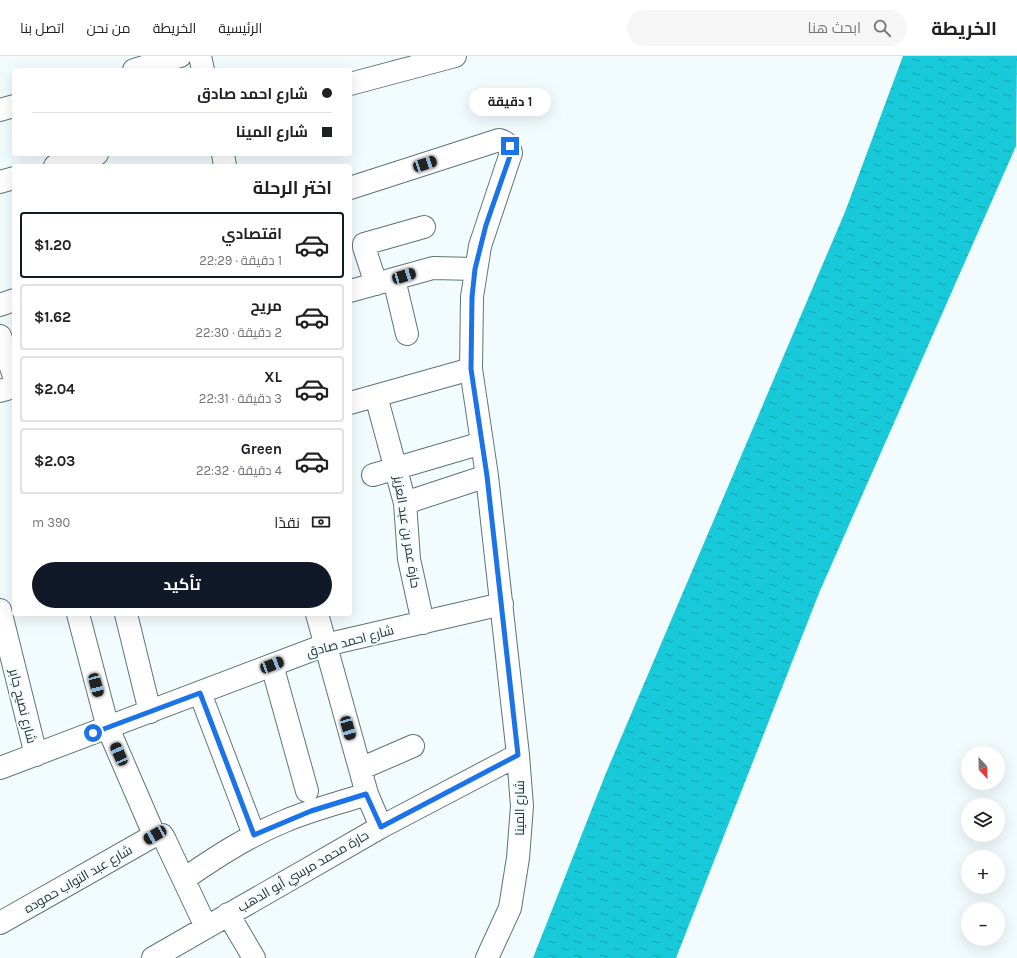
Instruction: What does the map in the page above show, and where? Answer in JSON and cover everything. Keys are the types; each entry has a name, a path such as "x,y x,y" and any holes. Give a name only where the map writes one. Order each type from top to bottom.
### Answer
{"street":[{"path":"141,68 180,56"},
{"path":"200,56 203,68"},
{"path":"352,83 455,56"},
{"path":"0,110 12,107"},
{"name":"شارع المينا","path":"352,187 499,140 505,141 510,146 511,153 486,225 475,269 472,297 471,369 487,476 502,604 522,806 518,858 510,908 487,958"},
{"path":"62,164 90,156"},
{"path":"0,182 12,179"},
{"path":"407,334 385,282 364,247 364,244 424,227"},
{"path":"352,290 433,268 475,269"},
{"path":"0,305 12,301"},
{"path":"0,336 12,370"},
{"path":"352,402 471,369"},
{"path":"0,391 12,388"},
{"name":"حارة عمر بن عبد العزيز","path":"376,396 405,503 409,559 423,623"},
{"path":"373,475 482,444"},
{"path":"405,503 487,476"},
{"name":"شارع احمد صادق","path":"0,768 325,645 502,604"},
{"name":"شارع نصيح جابر","path":"0,610 6,669 36,755"},
{"path":"79,616 108,728 155,835 162,835 164,838 206,927"},
{"path":"127,616 150,712"},
{"path":"318,616 366,794 381,827"},
{"path":"272,665 307,791"},
{"path":"200,693 254,835"},
{"path":"360,769 413,746"},
{"name":"حارة محمد مرسي أبو الدهب","path":"160,956 228,914 381,827 518,755"},
{"path":"184,879 225,851 254,835 311,811 366,794"},
{"name":"شارع عبد التواب حموده","path":"0,923 155,835"},
{"path":"228,914 254,958"}],"water":[{"path":"903,56 1017,56 1016,146 819,593 676,958 533,958 606,773 845,212"}],"route":[{"path":"93,733 200,693 254,835 311,811 366,794 381,827 518,755 487,476 471,369 472,297 475,269 486,225 511,153 510,146"}]}
